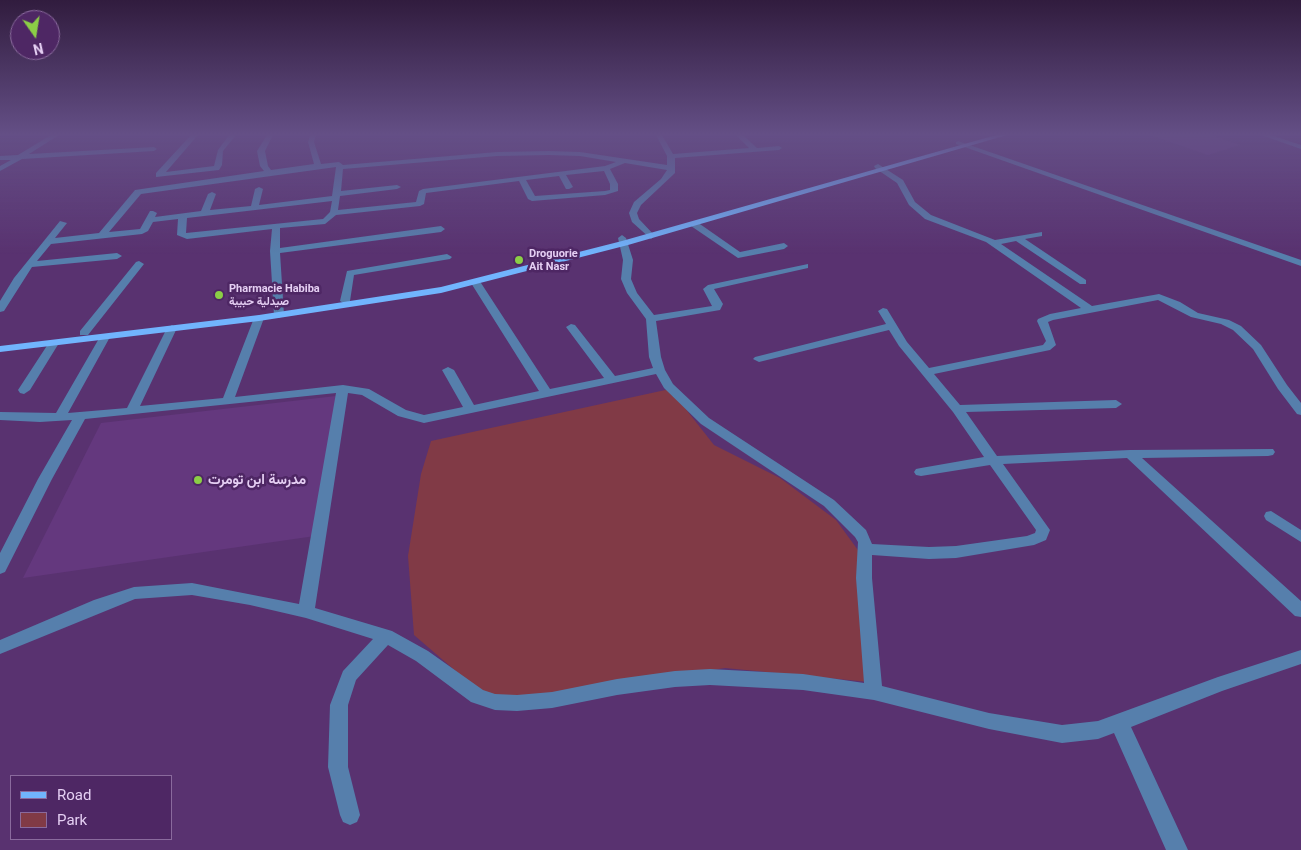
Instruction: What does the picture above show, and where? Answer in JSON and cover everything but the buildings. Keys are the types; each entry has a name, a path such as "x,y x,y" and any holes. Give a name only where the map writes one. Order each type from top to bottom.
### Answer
{"main road":[{"path":"0,343 371,302 476,282 858,175"},
{"path":"649,234 694,224 859,175"},
{"path":"0,349 259,318 279,312 468,279 623,241"}],"street":[{"path":"206,175 207,183"},
{"path":"102,235 138,192 265,175"},
{"path":"334,213 339,175"},
{"path":"183,216 181,235 187,236 276,228 325,221 334,213 420,204 423,190 548,175"},
{"path":"562,175 569,188"},
{"path":"521,178 532,199 614,191 613,180 610,175"},
{"path":"649,234 635,220 633,213 637,204 669,175"},
{"path":"890,175 900,182 912,203 928,217 966,230 995,244 1089,309"},
{"path":"1050,175 1301,263"},
{"path":"149,220 254,209 397,187"},
{"path":"254,209 259,188"},
{"path":"204,214 212,194"},
{"path":"262,229 266,207"},
{"path":"46,242 142,231 146,229 155,211"},
{"path":"0,309 29,264 63,223"},
{"path":"694,224 738,255 784,246"},
{"path":"276,228 274,251 279,312"},
{"path":"274,251 441,229"},
{"path":"995,244 1039,234"},
{"path":"1019,239 1083,282"},
{"path":"623,241 628,260 626,279 651,319 653,344 659,370 668,386 705,421 841,513 866,542 864,578 874,692"},
{"path":"29,264 118,256"},
{"path":"345,301 350,273 447,257"},
{"path":"84,333 139,264"},
{"path":"651,319 716,308 718,304 708,289 711,287 805,266"},
{"path":"476,282 547,394"},
{"path":"928,372 1046,348 1050,345 1051,341 1042,325 1044,319 1159,297 1195,315 1232,324 1257,347 1282,387 1301,411"},
{"path":"866,549 941,553 1030,541 1041,536 1043,530 957,409 903,344 883,311"},
{"path":"227,402 259,318"},
{"path":"759,360 892,326"},
{"path":"571,327 612,380"},
{"path":"131,412 172,328"},
{"path":"60,417 105,337"},
{"path":"24,390 54,343"},
{"path":"448,370 471,410"},
{"path":"0,416 81,416 343,389 366,392 402,413 418,419 471,410 659,370"},
{"path":"306,612 329,462 343,389"},
{"path":"957,409 1116,404"},
{"path":"0,568 45,479 81,416"},
{"path":"921,472 993,460 1130,454 1268,452"},
{"path":"1130,454 1301,612"},
{"path":"1271,516 1301,537"},
{"path":"0,646 100,604 134,593 192,588 306,612 386,636 422,656 477,696 495,702 517,703 552,700 616,687 710,677 803,682 874,692 989,721 1062,734 1089,731 1119,723 1244,675 1301,656"},
{"path":"350,815 338,767 340,705 349,676 386,636"},
{"path":"1119,723 1144,772 1177,850"}],"shaded area":[{"name":"مدرسة ابن تومرت","path":"336,396 315,536 23,578 101,423"}],"green space":[{"path":"670,389 714,445 780,478 836,520 863,557 869,682 725,668 495,705 414,635 408,556 421,474 431,441"}],"place":[{"name":"Droguorie Ait Nasr","path":"519,260"},
{"name":"Pharmacie Habiba صيدلية حبيبة","path":"219,295"},
{"name":"مدرسة ابن تومرت","path":"198,480"}]}
